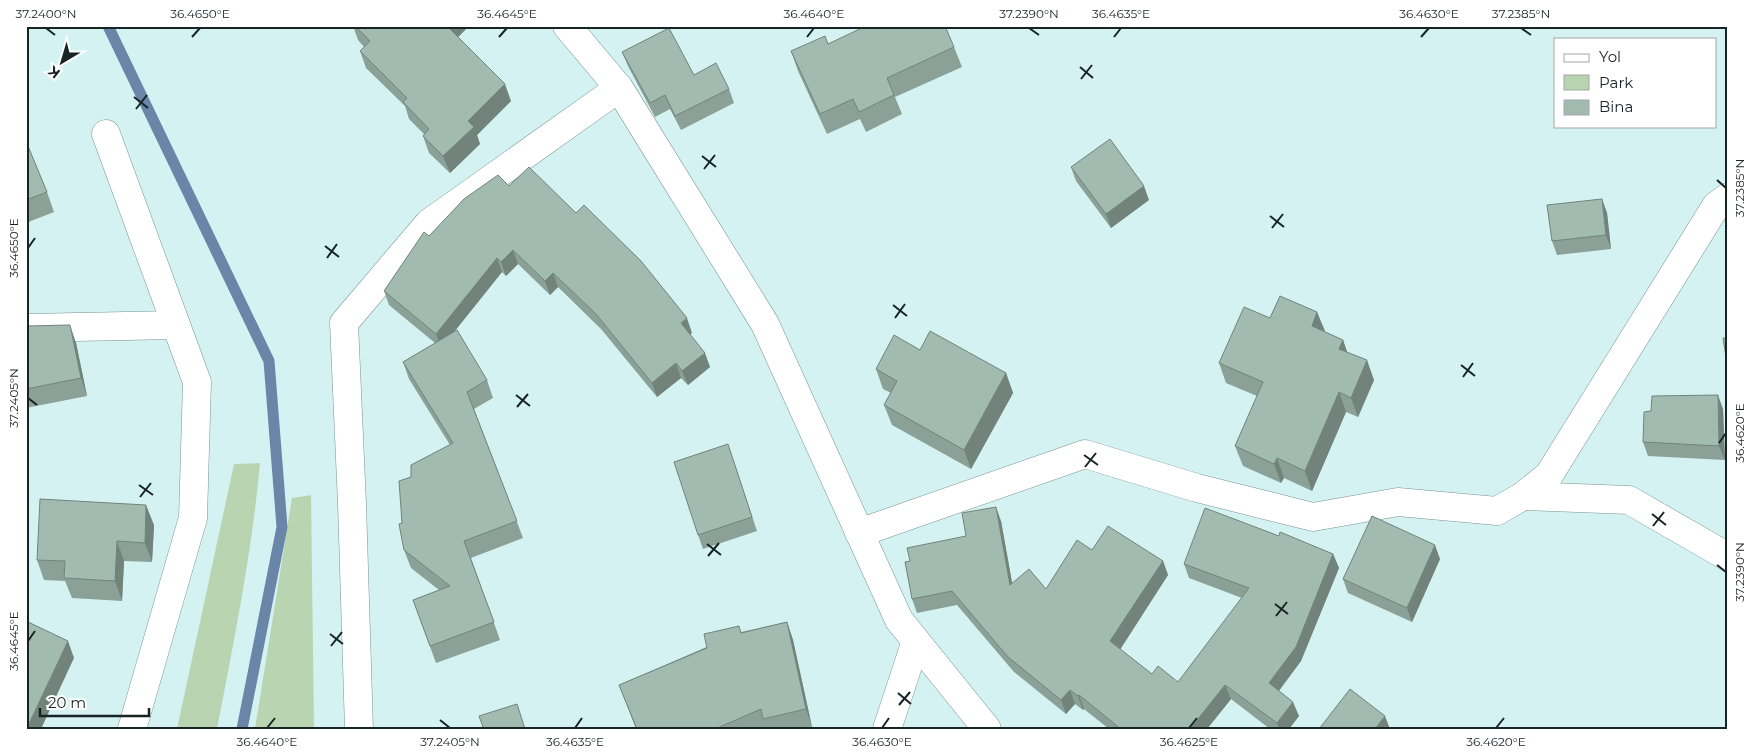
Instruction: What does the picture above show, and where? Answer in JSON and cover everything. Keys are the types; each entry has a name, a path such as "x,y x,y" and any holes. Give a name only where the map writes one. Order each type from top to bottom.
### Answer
{"street":[{"path":"567,26 619,88 765,324 899,620 987,729"},
{"path":"359,729 344,323 429,223 619,88"},
{"path":"106,134 197,382 193,518 132,729"},
{"path":"859,534 1086,454 1197,488 1313,517 1398,502 1497,511 1523,496 1549,475 1716,206 1728,197"},
{"path":"26,328 176,325"},
{"path":"1523,496 1629,500 1728,557"},
{"path":"887,729 916,641"}],"green space":[{"path":"260,463 247,563 217,729 177,729 234,464"},
{"path":"311,495 314,729 255,729 292,498"}],"building":[{"path":"355,26 447,26 505,84 468,121 474,127 443,156 423,136 429,129 403,102 407,98 360,51 370,41"},
{"path":"866,26 945,26 954,47 887,78 894,95 859,112 853,99 820,114 791,51 825,36 828,44"},
{"path":"669,28 694,75 716,63 729,89 675,116 665,95 650,103 622,52"},
{"path":"1110,139 1144,186 1106,214 1071,167"},
{"path":"26,146 28,146 47,192 26,200"},
{"path":"529,167 576,213 584,205 641,261 687,318 681,323 705,353 682,371 676,363 652,383 596,314 553,273 545,281 513,250 501,262 497,258 436,334 384,291 424,232 429,236 464,199 498,175 509,186"},
{"path":"1602,199 1606,235 1552,241 1547,205"},
{"path":"1280,296 1317,312 1312,326 1343,340 1339,349 1367,360 1351,398 1339,392 1305,471 1277,458 1274,464 1235,446 1263,382 1219,363 1244,307 1270,318"},
{"path":"70,325 81,378 26,389 26,326"},
{"path":"457,330 487,380 467,392 517,521 464,541 494,622 430,646 413,600 450,586 404,550 399,524 402,523 399,481 411,477 411,465 453,443 403,362"},
{"path":"930,331 1006,373 964,450 884,405 897,381 876,369 894,335 920,350"},
{"path":"1723,338 1728,338 1728,370"},
{"path":"1718,395 1719,446 1643,442 1644,412 1651,411 1652,396"},
{"path":"728,444 752,517 698,535 674,462"},
{"path":"40,499 146,505 145,543 117,541 115,581 64,578 65,561 37,560"},
{"path":"996,507 1010,585 1029,569 1046,589 1077,540 1092,550 1108,526 1163,561 1110,641 1152,674 1158,666 1178,682 1249,588 1184,564 1205,508 1279,536 1280,532 1333,554 1296,647 1269,683 1293,702 1277,723 1225,685 1190,729 1121,729 1070,690 1061,700 1008,657 952,591 912,599 905,562 910,561 907,548 966,536 962,513"},
{"path":"1372,516 1435,545 1407,608 1343,579"},
{"path":"26,621 68,641 27,728 29,729 26,729"},
{"path":"787,622 806,709 763,719 761,709 715,729 637,729 619,685 707,648 704,634 739,626 741,633"},
{"path":"1350,689 1385,716 1375,729 1319,729"},
{"path":"517,704 525,729 477,729 483,727 479,716"}],"waterway":[{"path":"108,26 269,361 282,527 242,729"}]}
